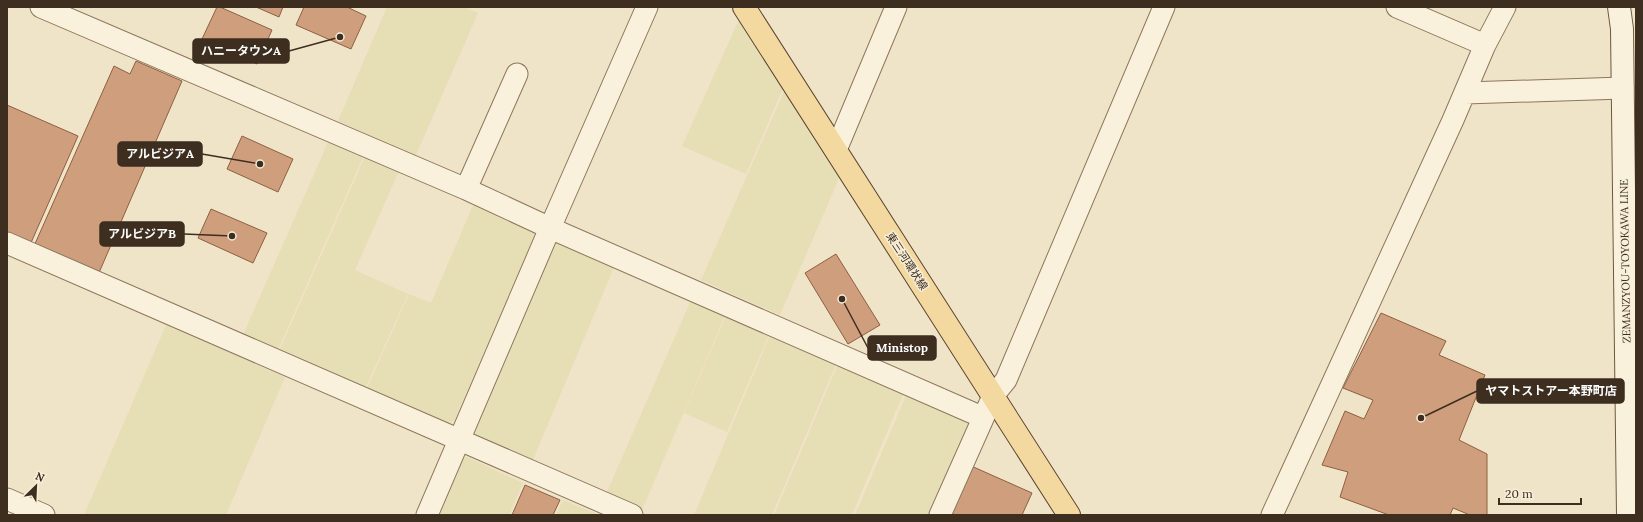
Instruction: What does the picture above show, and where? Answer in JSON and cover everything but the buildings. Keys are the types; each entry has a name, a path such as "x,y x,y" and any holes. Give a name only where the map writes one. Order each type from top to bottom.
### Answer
{"main road":[{"name":"東三河環状線","path":"744,7 1069,515"},
{"name":"ZEMANZYOU-TOYOKAWA LINE","path":"1620,7 1622,29 1632,429 1628,515"}],"street":[{"path":"41,7 466,189 550,228 982,417"},
{"path":"428,515 550,228 647,7"},
{"path":"836,150 896,7"},
{"path":"940,515 982,417 993,396 1006,380 1164,7"},
{"path":"1397,7 1485,45"},
{"path":"1272,515 1465,93 1485,45 1505,7"},
{"path":"466,189 517,74"},
{"path":"1465,93 1623,88"},
{"path":"7,243 632,515"},
{"path":"7,499 44,515"}],"shaded area":[{"path":"387,7 464,7 478,13 416,155 338,121"},
{"path":"741,15 785,84 746,174 682,146"},
{"path":"786,87 840,176 780,315 701,280"},
{"path":"329,140 364,155 278,350 243,335"},
{"path":"365,156 399,171 355,270 408,294 365,389 279,351"},
{"path":"474,203 537,230 454,421 444,424 366,390 409,294 431,303"},
{"path":"560,240 615,265 532,462 476,439 472,426 551,243"},
{"path":"692,298 726,314 642,510 606,494"},
{"path":"727,314 770,333 727,432 684,413"},
{"path":"166,325 285,377 226,515 84,515"},
{"path":"771,333 837,362 772,515 694,515"},
{"path":"838,364 904,392 852,515 774,515"},
{"path":"907,393 973,421 930,515 855,515"},
{"path":"467,457 523,483 509,515 438,515 462,459"},
{"path":"563,500 599,515 556,515"}],"place":[{"name":"ハニータウンA","path":"340,37"},
{"name":"アルビジアA","path":"260,164"},
{"name":"アルビジアB","path":"232,236"},
{"name":"Ministop","path":"842,299"},
{"name":"ヤマトストアー本野町店","path":"1421,418"}]}
